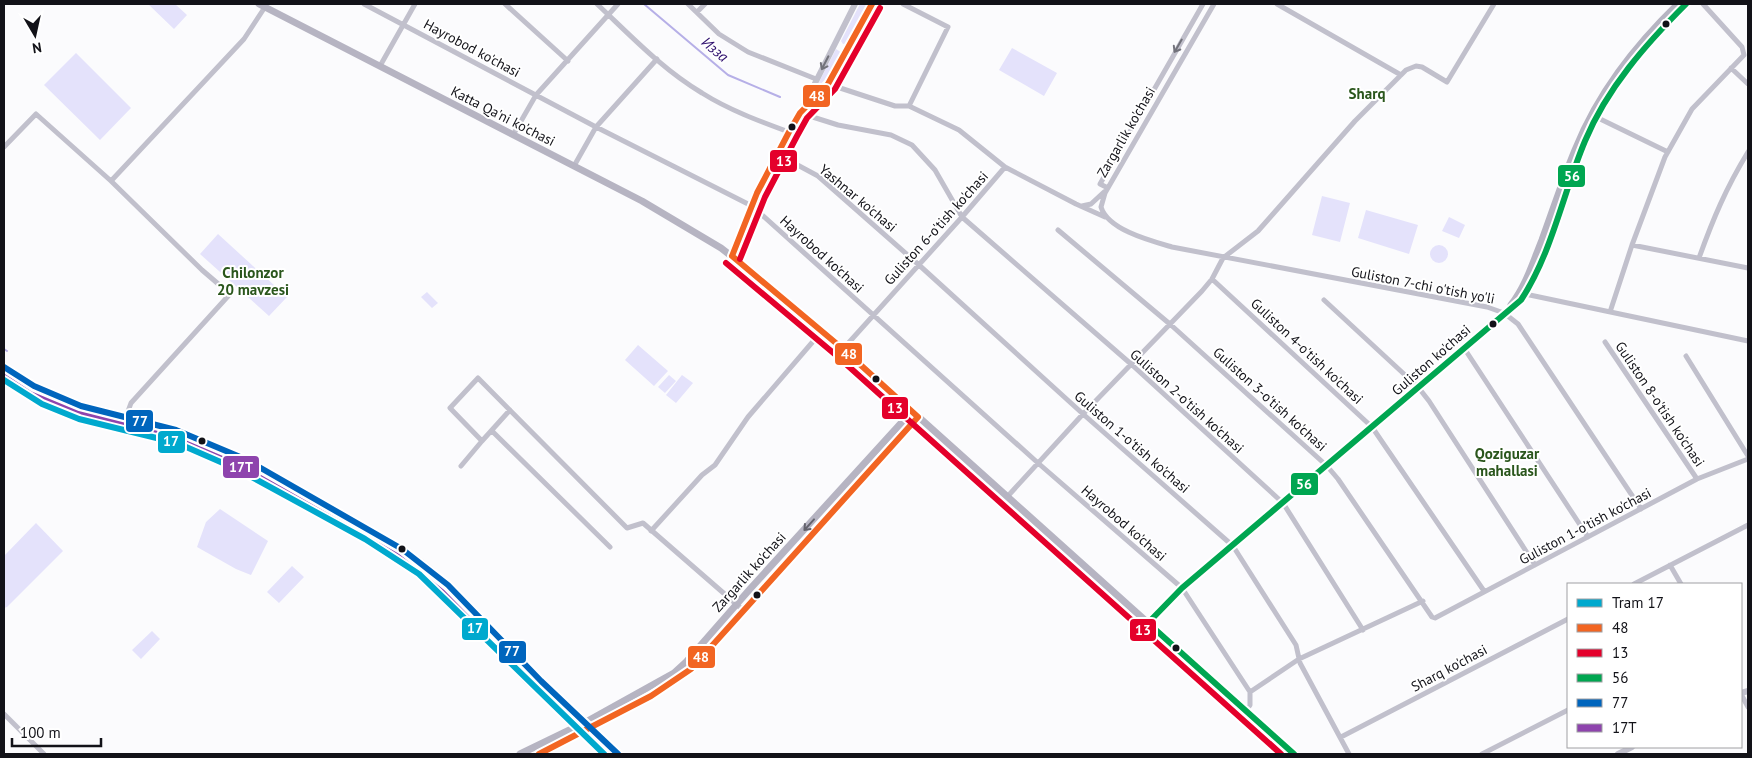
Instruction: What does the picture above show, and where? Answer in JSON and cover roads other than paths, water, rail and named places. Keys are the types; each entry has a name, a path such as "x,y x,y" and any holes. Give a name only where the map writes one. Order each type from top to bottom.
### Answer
{"main road":[{"name":"Guliston ko'chasi","path":"1504,313 1518,295 1528,275 1575,150 1593,116 1626,59 1651,30 1678,4"},
{"name":"Guliston ko'chasi","path":"1148,623 1182,588 1504,313 1517,304 1525,294 1541,260 1593,116 1645,46 1686,4"},
{"name":"Katta Qa'ni ko'chasi","path":"262,5 574,166 688,227 732,256 843,349 1294,754"},
{"path":"4,367 34,386 65,400 173,438 241,466 399,556 451,600 527,681 583,728 618,754"},
{"path":"4,375 38,395 70,409 125,421 160,426 191,435 245,459 417,558 437,576 606,754"},
{"name":"Zargarlik ko'chasi","path":"539,754 674,673 915,414"},
{"name":"Zargarlik ko'chasi","path":"520,754 583,728 674,683 691,668 743,610 915,414"}],"street":[{"name":"Hayrobod ko'chasi","path":"364,4 596,127 752,206 1038,463 1182,588 1250,692"},
{"path":"380,66 405,25 415,4"},
{"path":"505,4 568,61"},
{"path":"597,4 685,82 733,111 789,132"},
{"path":"513,135 536,95 618,4"},
{"path":"688,4 719,34 748,52 816,80"},
{"path":"697,12 705,4"},
{"path":"732,256 752,206 777,154 855,4"},
{"path":"800,112 828,84 872,4"},
{"path":"903,4 948,27 909,106"},
{"name":"Zargarlik ko'chasi","path":"1202,4 1100,184 1108,188 1214,4"},
{"path":"1277,4 1401,75"},
{"path":"1007,497 1082,414 1170,325 1212,279 1223,258 1258,231 1355,121 1406,70 1416,66 1422,67 1447,82 1494,4"},
{"path":"1610,312 1632,245 1668,152 1692,109 1730,68 1743,57 1743,48 1703,4"},
{"path":"111,181 244,39 262,5"},
{"path":"834,43 840,49 848,50"},
{"path":"574,166 596,127 657,59"},
{"path":"1730,68 1748,84"},
{"name":"Guliston 7-chi o'tish yo'li","path":"828,84 895,106 909,106 959,130 1005,167 1076,204 1108,218 1130,232 1150,240 1172,247 1223,258 1487,307 1504,313 1518,324 1640,509"},
{"name":"Guliston 2-o'tish ko'chasi","path":"800,112 838,125 891,135 912,145 934,170 962,217 1131,364 1283,503 1364,630"},
{"path":"4,147 36,114 111,181 202,270 230,294 131,403 125,421"},
{"path":"1593,116 1668,152"},
{"path":"1699,258 1716,212 1748,152"},
{"name":"Yashnar ko'chasi","path":"777,154 818,176 919,265"},
{"name":"Guliston 6-o'tish ko'chasi","path":"843,349 1005,167"},
{"path":"1076,204 1088,205 1108,188"},
{"path":"1108,188 1101,206 1108,218"},
{"name":"Guliston 3-o'tish ko'chasi","path":"1058,230 1170,325 1327,466 1423,601 1432,617 1435,618"},
{"path":"1632,245 1748,268"},
{"name":"Guliston 1-o'tish ko'chasi","path":"919,265 1082,414 1233,546 1296,645 1299,659 1349,754"},
{"name":"Guliston 4-o'tish ko'chasi","path":"1212,279 1372,427 1484,592"},
{"path":"1525,294 1748,341"},
{"path":"1324,300 1418,387 1429,401 1535,565"},
{"path":"652,531 702,476 715,465 748,417 822,331"},
{"name":"Guliston 8-o'tish ko'chasi","path":"1605,342 1697,479"},
{"path":"1464,348 1588,537"},
{"path":"1686,356 1748,458"},
{"path":"482,441 450,408 478,378 627,528 643,523 743,610"},
{"path":"461,466 510,410"},
{"path":"492,430 610,548"},
{"name":"Guliston 1-o'tish ko'chasi","path":"1435,618 1697,479 1748,458"},
{"path":"1636,583 1748,525"},
{"path":"1670,565 1680,583"},
{"path":"1246,712 1250,705 1250,692 1299,659 1423,601"},
{"name":"Sharq ko'chasi","path":"1341,737 1567,620"},
{"path":"1742,696 1748,707"},
{"path":"1482,754 1567,711"},
{"path":"4,714 44,754"},
{"path":"1618,754 1630,748"}],"waterway":[{"name":"Изза","path":"644,4 728,75 780,97"}],"tram line":[{"name":"17","path":"4,380 42,404 79,419 177,443 239,470 365,539 419,574 604,754"}],"district":[{"name":"Sharq","path":"1367,93"},
{"name":"Chilonzor 20 mavzesi","path":"253,280"},
{"name":"Qoziguzar mahallasi","path":"1507,462"}]}
